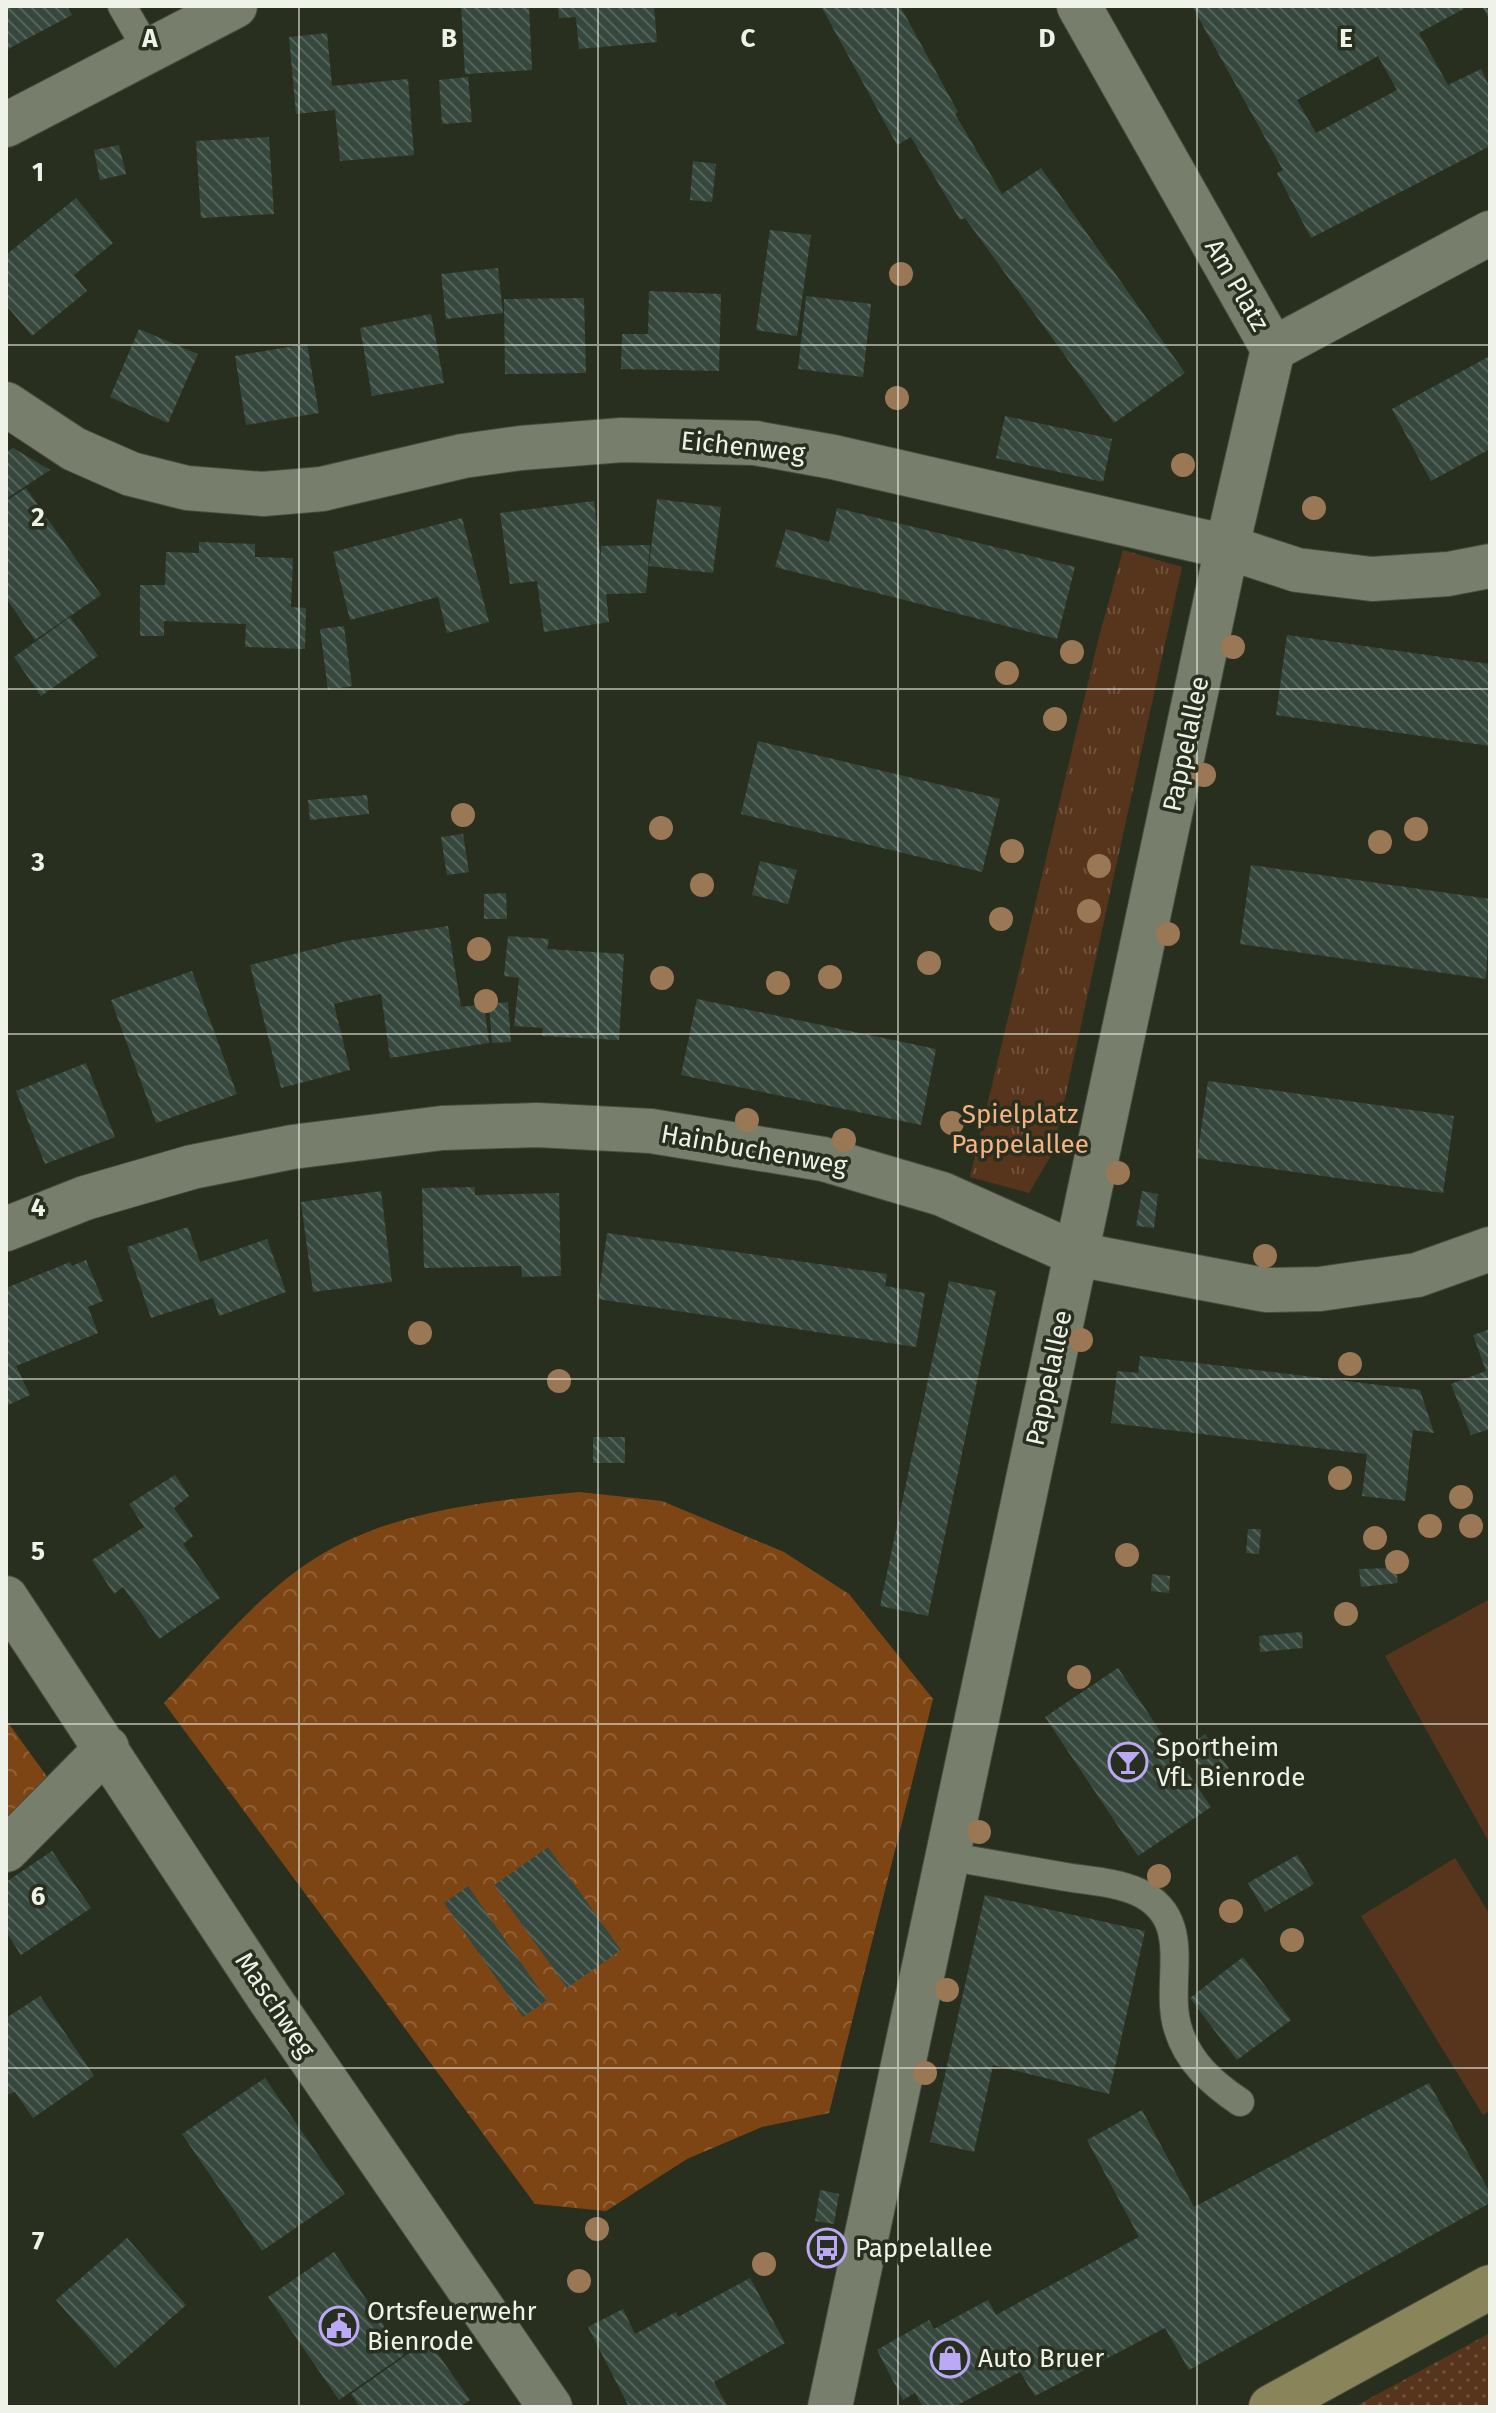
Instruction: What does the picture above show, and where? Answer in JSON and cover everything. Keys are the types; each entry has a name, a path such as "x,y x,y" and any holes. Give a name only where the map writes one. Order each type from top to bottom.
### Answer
{"street":[{"path":"6,125 235,6"},
{"name":"Am Platz","path":"1079,6 1273,349 1490,233"},
{"name":"Pappelallee","path":"830,2407 1227,547 1273,349"},
{"name":"Eichenweg","path":"6,404 74,449 131,474 187,488 263,494 322,489 449,459 521,448 622,440 755,443 833,457 1227,547 1297,570 1372,579 1448,574 1490,566"},
{"name":"Hainbuchenweg","path":"6,1229 85,1198 192,1167 292,1147 442,1128 537,1125 651,1131 823,1159 942,1194 1076,1254 1265,1290 1320,1289 1417,1275 1490,1249"},
{"name":"Maschweg","path":"6,1598 267,1995 550,2407"},
{"path":"6,1850 107,1748"},
{"path":"1271,2407 1490,2287"}],"lane":[{"path":"122,6 148,51"},
{"path":"946,1856 1119,1886 1151,1900 1174,1931 1177,1954 1173,2007 1178,2031 1199,2069 1240,2102"}],"green space":[{"name":"Spielplatz Pappelallee","path":"1123,550 1182,567 1053,1152 1029,1193 970,1177 1099,637"},
{"path":"579,1492 662,1501 784,1552 849,1594 933,1699 829,2113 762,2127 687,2159 606,2211 535,2204 164,1703 273,1590 314,1559 344,1542 409,1518 443,1510"},
{"path":"1490,1599 1490,1844 1385,1656"},
{"path":"6,1720 51,1782 6,1824"},
{"path":"1455,1858 1490,1915 1490,2111 1483,2115 1361,1916"},
{"path":"1490,2333 1490,2407 1354,2407"}],"building":[{"path":"6,6 67,6 72,15 6,50"},
{"path":"461,6 529,6 532,70 465,74"},
{"path":"558,6 654,6 657,42 579,49 576,17 559,18"},
{"path":"821,6 900,6 958,112 955,114 1002,194 1041,168 1185,373 1114,423 965,218 960,220 911,137 897,145"},
{"path":"1192,6 1469,6 1419,33 1448,85 1481,69 1490,88 1490,146 1311,238 1277,173 1283,170","holes":["1378,56 1397,90 1316,133 1297,100"]},
{"path":"1482,6 1490,6 1490,21"},
{"path":"327,33 332,86 408,79 414,155 340,161 335,110 296,114 289,37"},
{"path":"468,77 472,122 442,124 439,80"},
{"path":"269,137 274,214 201,218 196,141"},
{"path":"119,145 126,174 100,180 94,150"},
{"path":"693,161 716,164 712,202 690,200"},
{"path":"76,198 113,243 74,275 87,291 32,336 6,305 6,255"},
{"path":"770,230 811,235 797,336 756,330"},
{"path":"498,268 503,313 446,319 441,274"},
{"path":"649,291 721,294 719,371 621,369 622,334 648,334"},
{"path":"806,296 871,304 863,377 798,369"},
{"path":"584,298 586,373 505,374 504,299"},
{"path":"431,314 444,383 372,396 360,328"},
{"path":"139,329 198,354 168,423 110,397"},
{"path":"307,344 319,413 246,425 235,356"},
{"path":"1490,356 1490,449 1431,481 1392,409"},
{"path":"1005,416 1112,439 1103,482 996,458"},
{"path":"13,448 50,470 6,499 6,452"},
{"path":"26,488 101,595 35,640 6,598 6,501"},
{"path":"657,499 721,507 713,573 649,566"},
{"path":"594,501 601,560 601,546 650,545 646,593 606,594 609,622 544,632 537,581 510,584 500,513"},
{"path":"837,508 1075,567 1057,639 775,567 786,529 829,542"},
{"path":"462,518 489,622 447,633 438,597 350,620 333,552"},
{"path":"199,542 255,544 255,557 293,558 291,607 306,608 305,649 245,647 246,624 164,621 164,636 140,636 140,585 165,585 166,552 199,553"},
{"path":"70,617 98,656 41,696 14,657"},
{"path":"344,626 352,686 328,690 320,629"},
{"path":"1287,635 1490,664 1490,746 1276,715"},
{"path":"758,741 1000,799 982,872 741,814"},
{"path":"367,795 369,814 310,820 308,800"},
{"path":"463,834 469,872 447,875 441,837"},
{"path":"760,861 797,870 788,904 752,895"},
{"path":"1251,865 1490,899 1486,979 1240,944"},
{"path":"506,893 507,919 484,919 484,894"},
{"path":"448,926 461,1007 484,1004 489,1043 390,1058 381,994 358,998 334,1004 350,1070 281,1088 250,965 346,941"},
{"path":"508,936 549,939 547,949 624,954 619,1040 542,1036 543,1028 514,1026 519,978 504,976"},
{"path":"192,971 237,1094 156,1123 111,1000"},
{"path":"697,999 936,1049 921,1125 681,1075"},
{"path":"508,1002 511,1042 492,1043 489,1004"},
{"path":"86,1063 115,1137 45,1164 16,1091"},
{"path":"1208,1081 1454,1116 1443,1193 1197,1158"},
{"path":"475,1187 475,1195 559,1193 561,1276 522,1277 521,1266 424,1268 422,1188"},
{"path":"381,1191 392,1282 313,1292 301,1202"},
{"path":"1142,1191 1158,1194 1154,1228 1136,1226"},
{"path":"188,1227 200,1262 267,1239 286,1292 219,1316 213,1298 151,1318 127,1247"},
{"path":"607,1233 887,1274 885,1286 925,1293 916,1347 598,1299"},
{"path":"86,1260 103,1301 88,1307 98,1333 16,1366 30,1395 6,1406 6,1288 70,1262 72,1266"},
{"path":"949,1281 996,1291 928,1616 880,1606"},
{"path":"1490,1329 1490,1429 1471,1435 1451,1384 1486,1371 1473,1335"},
{"path":"1140,1356 1420,1390 1434,1433 1413,1430 1405,1501 1362,1496 1367,1454 1111,1423 1117,1371 1138,1373"},
{"path":"593,1437 625,1437 625,1463 593,1463"},
{"path":"175,1475 189,1496 174,1508 193,1536 183,1544 220,1598 159,1639 123,1587 114,1594 92,1560 144,1527 129,1504"},
{"path":"1248,1529 1261,1529 1259,1554 1246,1553"},
{"path":"1396,1568 1398,1583 1361,1587 1359,1569"},
{"path":"1152,1574 1170,1576 1169,1593 1151,1591"},
{"path":"1302,1632 1303,1648 1260,1652 1259,1636"},
{"name":"Sportheim VfL Bienrode","path":"1118,1668 1211,1807 1138,1856 1045,1717"},
{"path":"1205,1734 1230,1770 1212,1783 1186,1748"},
{"path":"548,1847 621,1950 567,1988 494,1885"},
{"path":"52,1851 91,1908 21,1955 6,1932 6,1882"},
{"path":"1297,1855 1314,1884 1265,1912 1248,1883"},
{"path":"468,1886 547,2000 523,2017 444,1903"},
{"path":"985,1895 1145,1931 1109,2094 993,2065 974,2152 930,2142"},
{"path":"1243,1957 1291,2020 1237,2060 1190,1998"},
{"path":"40,1996 94,2076 33,2118 15,2092 6,2095 6,2018"},
{"path":"265,2078 345,2194 262,2251 182,2134"},
{"path":"1429,2083 1490,2193 1490,2203 1189,2370 1165,2328 1035,2396 1020,2372 954,2407 923,2407 915,2393 903,2400 877,2350 929,2320 934,2329 988,2300 996,2315 1139,2237 1087,2140 1142,2110 1194,2207"},
{"path":"820,2190 839,2194 834,2224 815,2221"},
{"path":"127,2238 186,2305 115,2368 56,2300"},
{"path":"334,2252 404,2355 339,2400 268,2297"},
{"path":"750,2278 785,2343 714,2382 728,2407 629,2407 588,2327 623,2309 635,2334 676,2312 678,2317"},
{"path":"428,2340 470,2400 460,2407 360,2407 351,2394"}],"place":[{"name":"Sportheim VfL Bienrode","path":"1128,1762"},
{"name":"Pappelallee","path":"827,2248"},
{"name":"Ortsfeuerwehr Bienrode","path":"339,2326"},
{"name":"Auto Bruer","path":"950,2358"}]}
